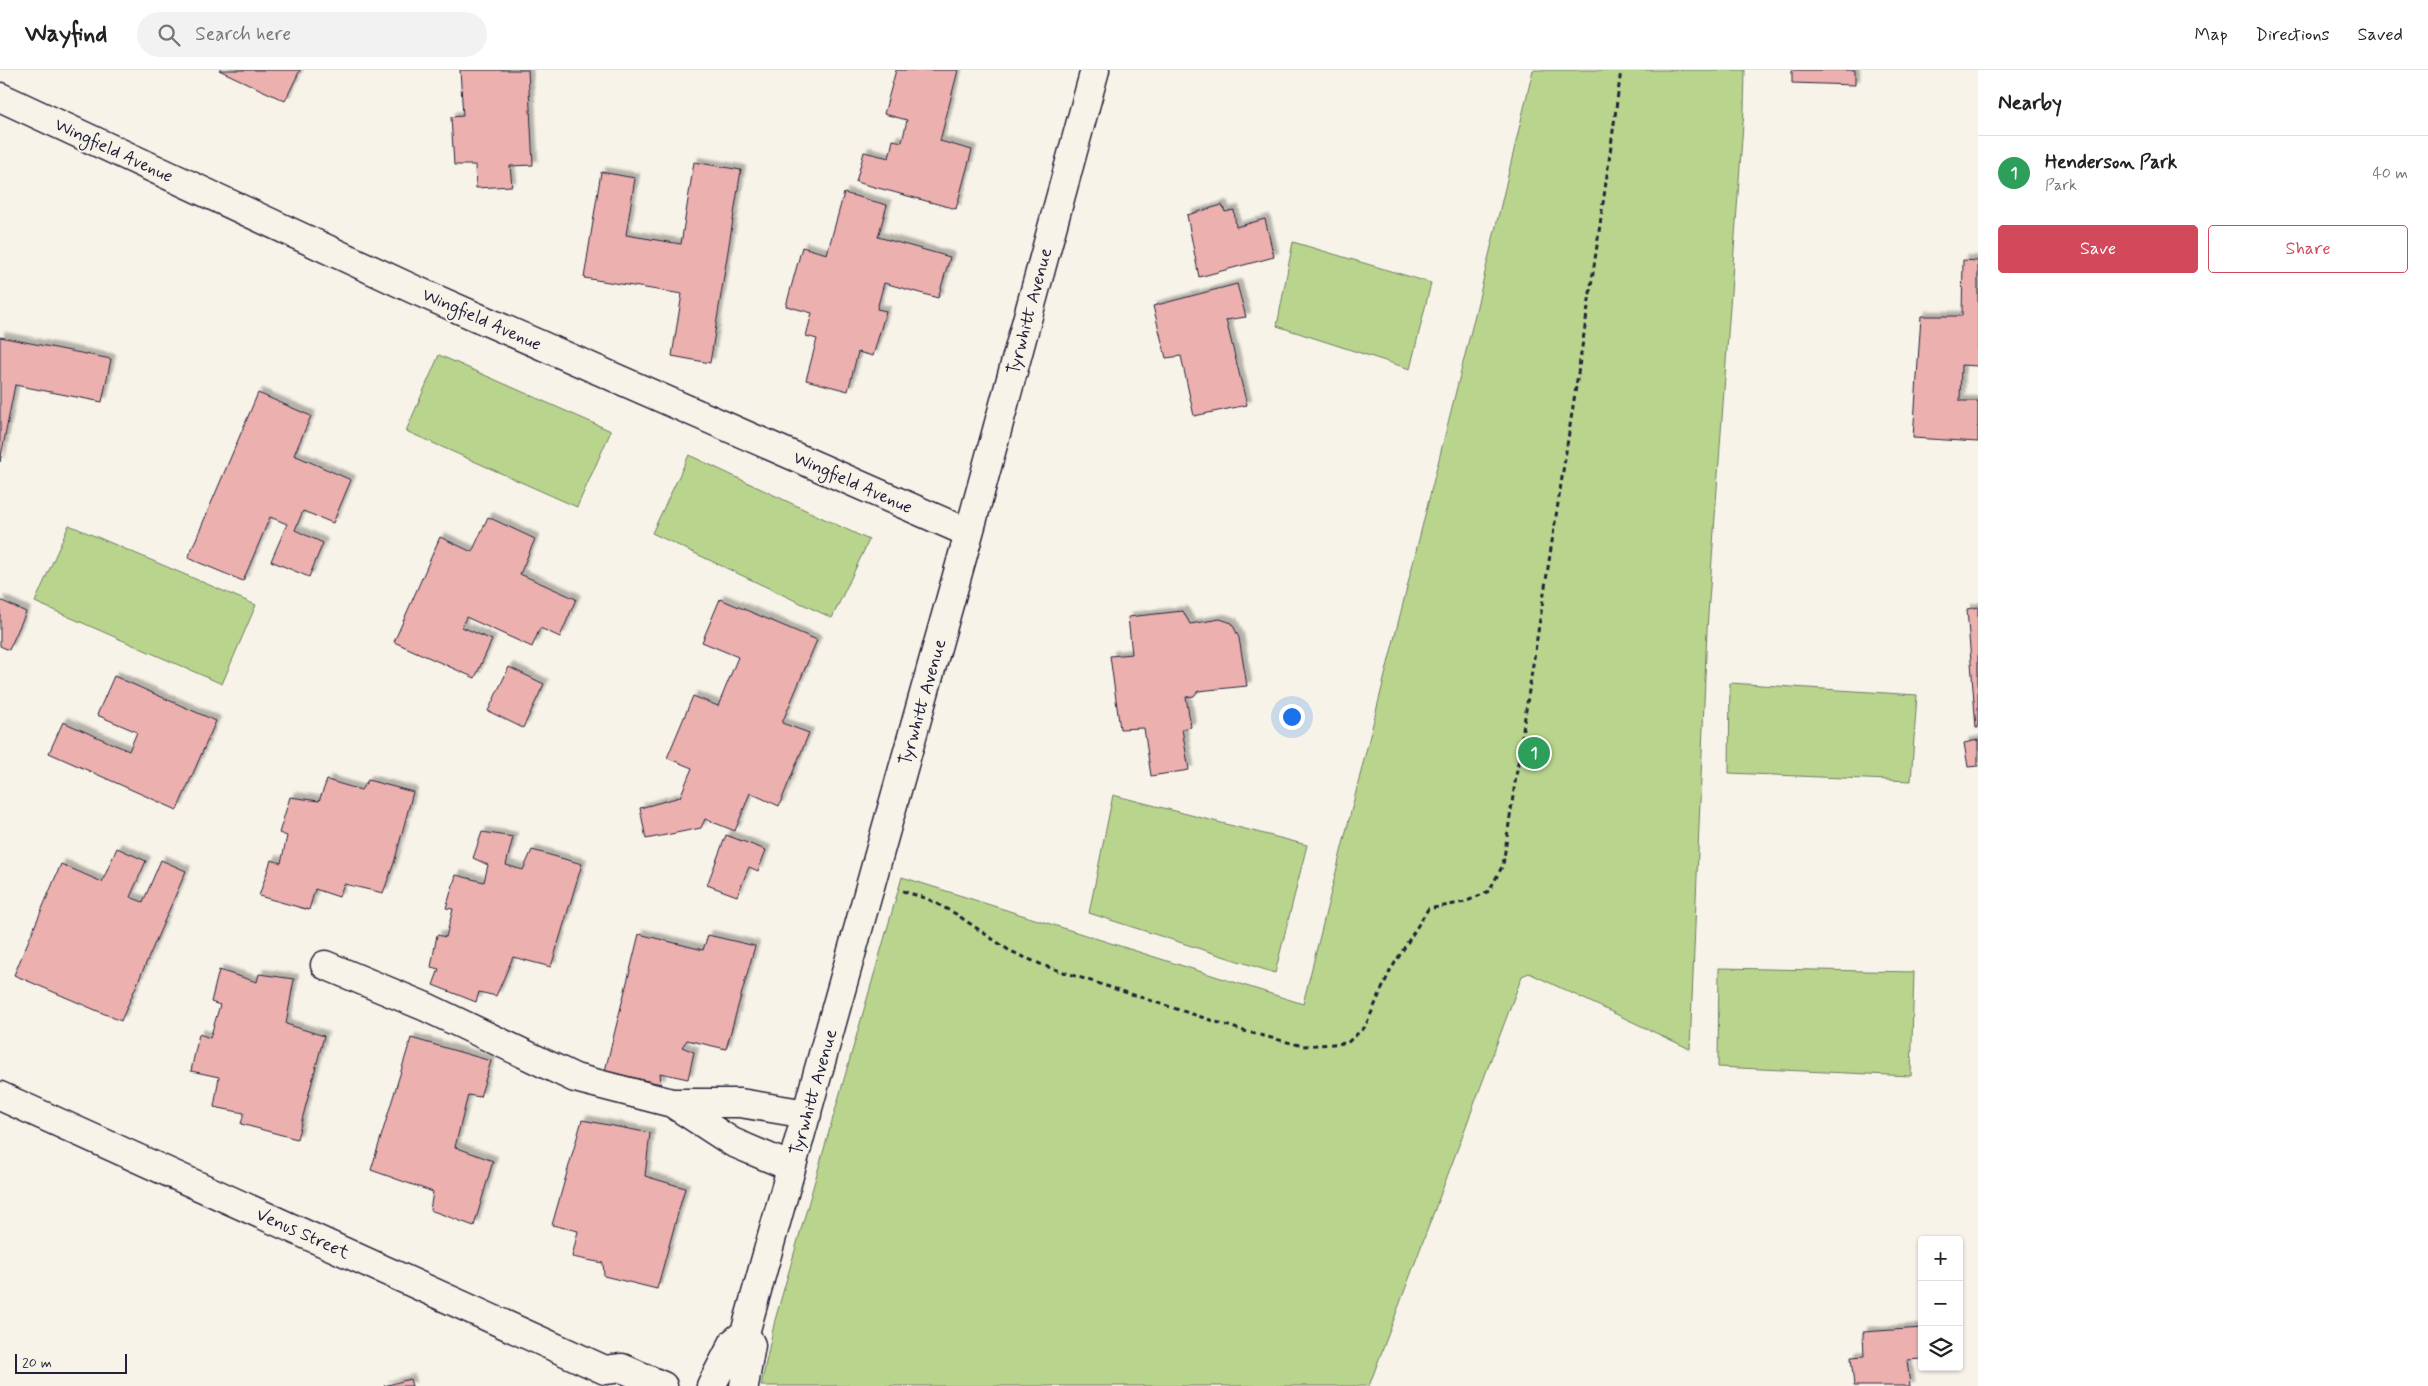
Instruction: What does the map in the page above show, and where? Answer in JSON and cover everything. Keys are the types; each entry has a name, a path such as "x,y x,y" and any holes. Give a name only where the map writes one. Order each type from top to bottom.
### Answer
{"street":[{"name":"Tyrwhitt Avenue","path":"744,1386 751,1345 746,1333 969,533 1095,70"},
{"name":"Wingfield Avenue","path":"0,96 413,289 969,533"},
{"path":"325,965 426,1007 575,1078 672,1104 740,1103 807,1114"},
{"name":"Venus Street","path":"0,1096 610,1378 622,1368 663,1386"},
{"path":"672,1104 732,1142 791,1167"},
{"name":"Tyrwhitt Avenue","path":"711,1386 734,1342 746,1333"}],"path":[{"path":"872,881 935,903 956,914 1010,951 1045,966 1244,1031 1304,1046 1347,1043 1365,1027 1390,971 1428,909 1465,902 1489,891 1503,865 1536,633 1600,233 1622,70"}],"green space":[{"path":"1533,70 1745,70 1744,110 1707,629 1690,1049 1529,973 1522,976 1369,1386 761,1386 775,1320 902,877 1303,1004 1473,323"},
{"path":"1293,242 1431,283 1410,369 1277,326"},
{"path":"439,355 611,431 577,507 406,431"},
{"path":"689,455 869,540 832,618 652,533"},
{"path":"69,525 256,605 222,684 35,602"},
{"path":"1730,683 1917,695 1911,781 1729,773"},
{"path":"1113,795 1307,845 1275,973 1089,913"},
{"path":"1719,968 1914,972 1911,1076 1718,1067"}],"building":[{"path":"219,70 300,70 285,101"},
{"path":"460,70 528,70 533,165 510,166 512,186 476,188 475,165 454,165 451,117 463,116"},
{"path":"896,70 958,70 940,141 972,150 956,209 856,182 864,152 889,158 893,140 902,142 907,120 884,114"},
{"path":"1792,70 1855,70 1855,85 1792,83"},
{"path":"694,162 741,170 710,363 672,356 682,294 584,278 601,172 635,178 626,235 681,244"},
{"path":"844,193 887,205 878,237 950,257 938,298 884,283 877,309 886,311 873,356 858,352 848,391 806,380 817,339 806,336 812,313 786,306 802,247 827,254"},
{"path":"1222,205 1225,212 1234,210 1236,227 1265,219 1274,257 1199,277 1187,215"},
{"path":"1963,260 1978,261 1978,366 1961,365 1960,401 1978,401 1978,442 1913,438 1921,316 1962,316"},
{"path":"1237,284 1246,317 1226,320 1247,405 1194,416 1181,356 1166,358 1153,306"},
{"path":"0,337 111,359 102,402 15,385 0,462"},
{"path":"258,393 311,416 294,455 351,480 333,523 303,511 295,530 323,543 309,577 271,561 287,524 270,517 243,581 188,558"},
{"path":"488,517 535,539 520,574 576,599 560,637 540,628 532,647 466,617 462,627 492,640 475,678 394,642 440,537 472,552"},
{"path":"720,599 817,640 782,723 809,733 779,806 750,793 735,831 705,819 701,828 646,839 640,808 680,797 692,768 667,758 693,696 718,706 738,657 702,642"},
{"path":"0,600 26,612 9,650 0,646"},
{"path":"1978,607 1978,728 1976,728 1967,609"},
{"path":"1183,611 1190,624 1220,619 1232,623 1239,638 1247,686 1198,691 1194,696 1186,697 1191,727 1182,729 1189,770 1151,776 1144,728 1120,729 1110,656 1132,654 1128,617"},
{"path":"509,667 544,684 523,728 488,711"},
{"path":"114,676 216,721 177,810 49,753 63,722 129,751 137,732 97,715"},
{"path":"1978,740 1978,766 1968,767 1964,743"},
{"path":"327,780 361,790 368,780 413,792 394,863 383,893 344,884 339,897 315,889 309,910 259,896 271,860 281,863 287,836 279,833 290,797 319,801"},
{"path":"482,832 513,837 506,865 523,870 532,850 582,864 551,967 513,957 496,996 479,992 476,1002 433,985 439,969 431,967 437,935 446,937 453,909 446,908 456,875 484,882 488,865 473,858"},
{"path":"726,835 766,850 758,871 749,867 737,896 707,885"},
{"path":"117,848 146,861 130,897 143,902 161,860 186,871 121,1021 14,975 61,864 102,882"},
{"path":"639,934 703,950 708,935 755,946 726,1049 687,1040 682,1047 694,1052 688,1079 660,1073 661,1084 605,1071"},
{"path":"219,970 257,982 259,974 294,979 286,1024 324,1036 297,1139 241,1124 244,1113 214,1107 219,1077 191,1071 199,1034 210,1038 220,1005 211,1002"},
{"path":"411,1038 491,1061 480,1097 468,1095 455,1147 493,1161 474,1226 430,1210 433,1192 371,1170"},
{"path":"582,1120 650,1133 645,1176 685,1188 657,1289 604,1276 603,1263 572,1257 578,1231 552,1225"},
{"path":"1918,1328 1918,1359 1907,1360 1910,1386 1854,1386 1851,1357 1864,1356 1863,1332"},
{"path":"410,1379 412,1386 384,1386"}],"place":[{"name":"Henderson Park","path":"1534,753"}]}
